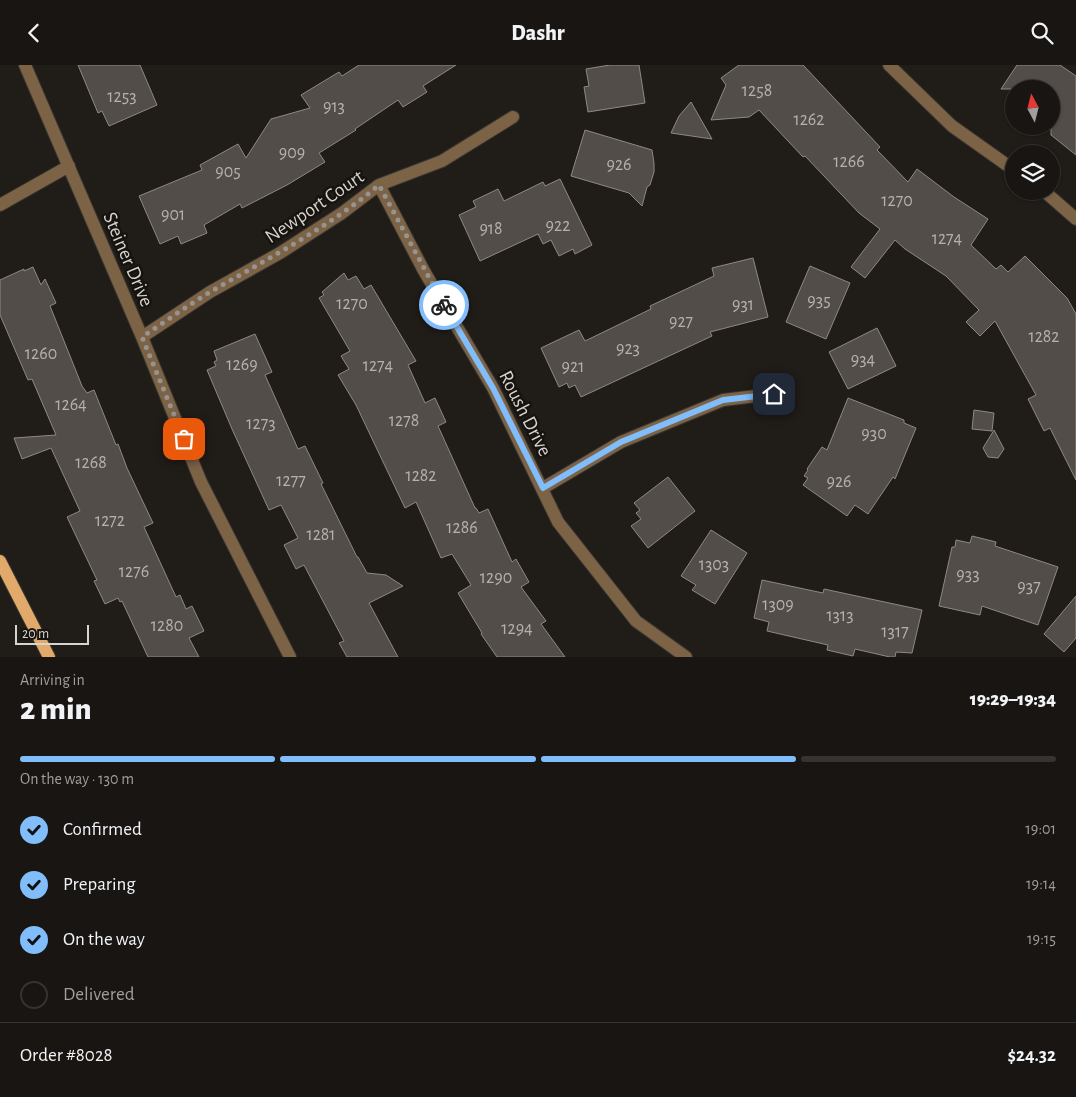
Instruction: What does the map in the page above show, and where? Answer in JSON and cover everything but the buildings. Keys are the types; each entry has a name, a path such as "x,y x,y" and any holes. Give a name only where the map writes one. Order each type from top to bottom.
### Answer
{"main road":[{"path":"0,561 49,657"}],"street":[{"name":"Steiner Drive","path":"25,65 142,337 201,482 290,657"},
{"path":"889,65 952,126 1005,164"},
{"name":"Newport Court","path":"142,337 210,292 280,253 342,213 379,185 442,161 512,117"},
{"path":"0,205 68,166"},
{"name":"Roush Drive","path":"379,185 424,271 493,388 558,522 636,621 686,657"},
{"path":"1054,200 1076,219"},
{"path":"543,488 621,442 644,432 723,400 774,394"}],"way so far":[{"path":"184,439 142,337 210,292 280,253 342,213 379,185 444,305"}],"route":[{"path":"444,305 493,388 543,488 621,442 723,400 774,394"}]}
